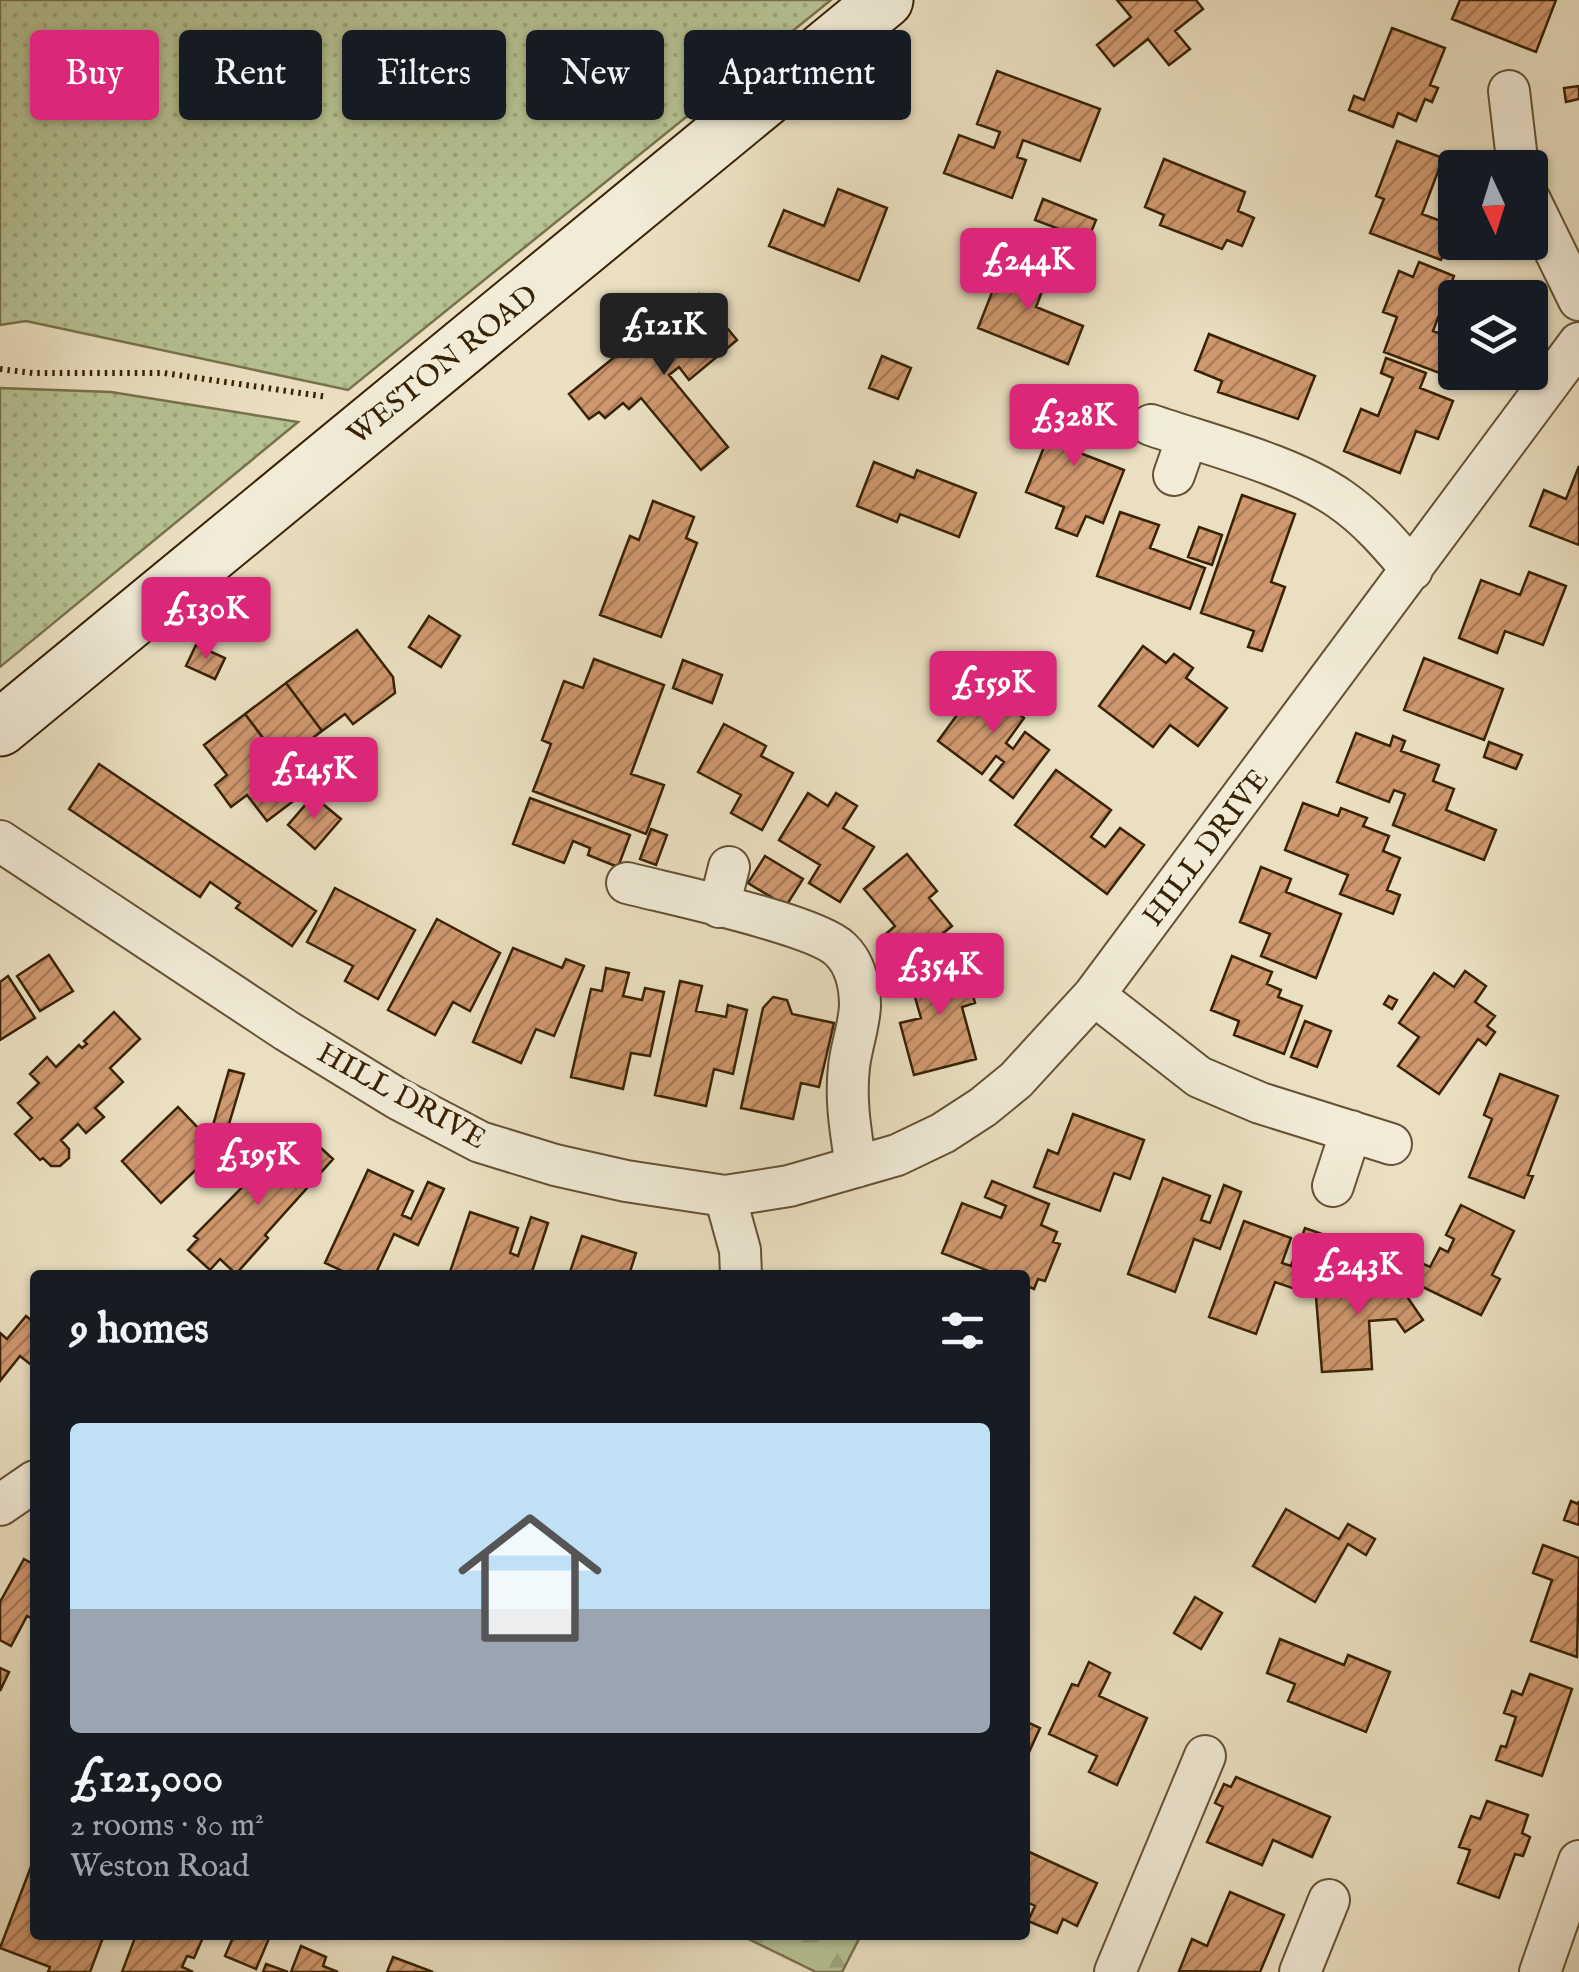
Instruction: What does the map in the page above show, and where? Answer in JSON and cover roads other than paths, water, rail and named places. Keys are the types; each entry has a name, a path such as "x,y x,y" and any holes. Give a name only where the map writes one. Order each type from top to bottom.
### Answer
{"main road":[{"name":"WESTON ROAD","path":"0,728 885,0"}],"street":[{"path":"1509,91 1516,150"},
{"path":"1548,237 1579,300"},
{"name":"HILL DRIVE","path":"0,841 287,1031 398,1099 480,1142 554,1165 626,1181 725,1196 789,1186 898,1155 983,1107 1016,1080 1094,995 1579,344"},
{"path":"1174,475 1169,431 1294,475 1338,497 1370,522 1412,570"},
{"path":"719,907 730,866"},
{"path":"627,883 825,938 840,948 851,962 860,1004 847,1096 856,1167"},
{"path":"1094,995 1199,1077 1260,1103 1391,1144"},
{"path":"1333,1186 1350,1131"},
{"path":"725,1196 740,1250 741,1270"},
{"path":"0,1505 30,1484"},
{"path":"1116,1972 1205,1756"},
{"path":"1540,1972 1579,1861"},
{"path":"1300,1972 1328,1900"}]}
